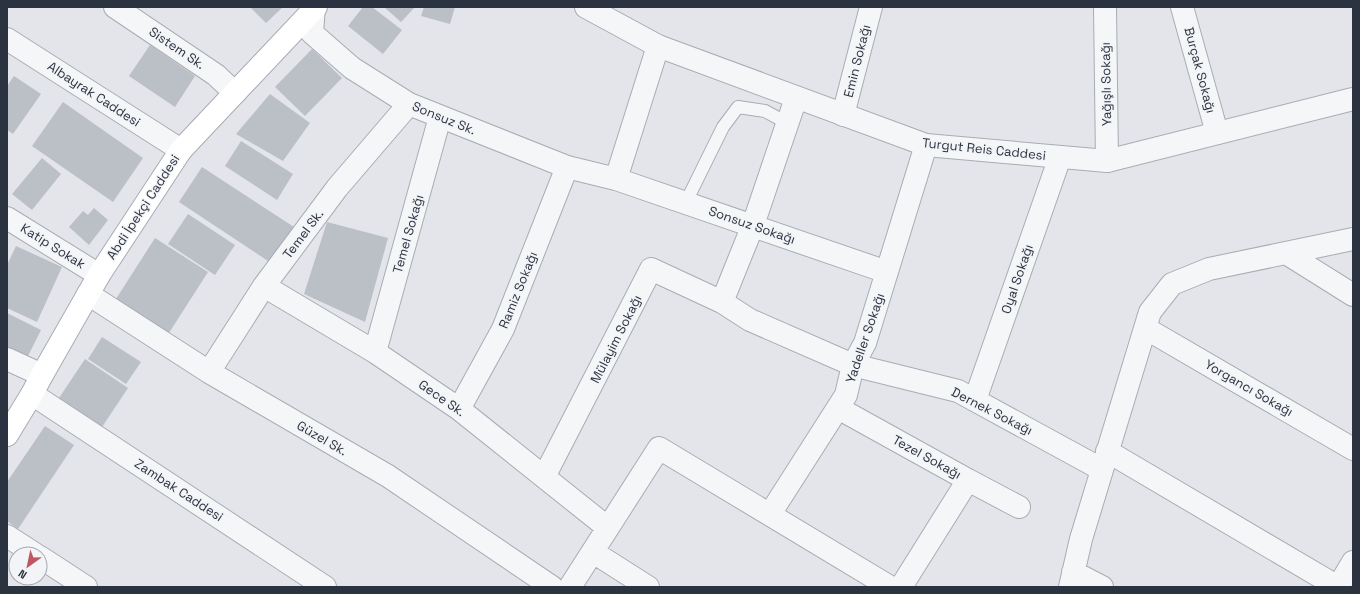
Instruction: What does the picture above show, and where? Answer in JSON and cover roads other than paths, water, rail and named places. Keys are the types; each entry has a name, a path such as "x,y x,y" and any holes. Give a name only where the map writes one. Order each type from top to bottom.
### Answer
{"main road":[{"name":"Abdi İpekçi Caddesi","path":"7,435 32,394 99,275 181,150 315,7"}],"street":[{"name":"Sistem Sk.","path":"116,7 216,75 235,93"},
{"name":"Sonsuz Sk.","path":"315,7 312,33 352,68 409,104 567,167 616,178"},
{"name":"Turgut Reis Caddesi","path":"586,7 658,46 926,145 1107,161 1353,99"},
{"name":"Emin Sokağı","path":"843,115 871,7"},
{"name":"Yağışlı Sokağı","path":"1105,7 1107,161"},
{"name":"Burçak Sokağı","path":"1182,7 1217,133"},
{"name":"Albayrak Caddesi","path":"7,39 181,150"},
{"path":"616,178 658,46"},
{"path":"722,302 753,226 796,98"},
{"name":"Temel Sk.","path":"209,372 264,286 337,188 409,104"},
{"name":"Temel Sokağı","path":"375,352 440,117"},
{"name":"Yadeller Sokağı","path":"770,514 846,395 853,365 865,343 926,145"},
{"name":"Oyal Sokağı","path":"975,400 1060,157"},
{"name":"Ramiz Sokağı","path":"459,409 503,329 567,167"},
{"name":"Sonsuz Sokağı","path":"616,178 886,272"},
{"name":"Katip Sokak","path":"7,218 99,275"},
{"path":"1102,587 1072,580 1081,539 1150,312 1172,284 1209,269 1353,239"},
{"path":"1286,253 1353,295"},
{"name":"Mülayim Sokağı","path":"544,477 651,269 722,302"},
{"name":"Gece Sk.","path":"264,286 375,352 459,409 608,528"},
{"name":"Güzel Sk.","path":"88,294 209,372 388,476 552,587"},
{"name":"Dernek Sokağı","path":"722,302 750,320 853,365 958,391 1104,460 1338,587"},
{"name":"Yorgancı Sokağı","path":"1145,328 1353,449"},
{"path":"7,360 42,375"},
{"name":"Zambak Caddesi","path":"32,394 325,587"},
{"name":"Tezel Sokağı","path":"838,408 968,480 901,587"},
{"path":"570,587 659,448 890,587"},
{"path":"968,480 1019,507"},
{"path":"7,536 23,546"},
{"path":"592,552 648,587"},
{"path":"48,562 86,587"},
{"path":"1338,587 1353,562"}],"lane":[{"path":"686,202 723,127 738,107 765,111 787,124"}]}
